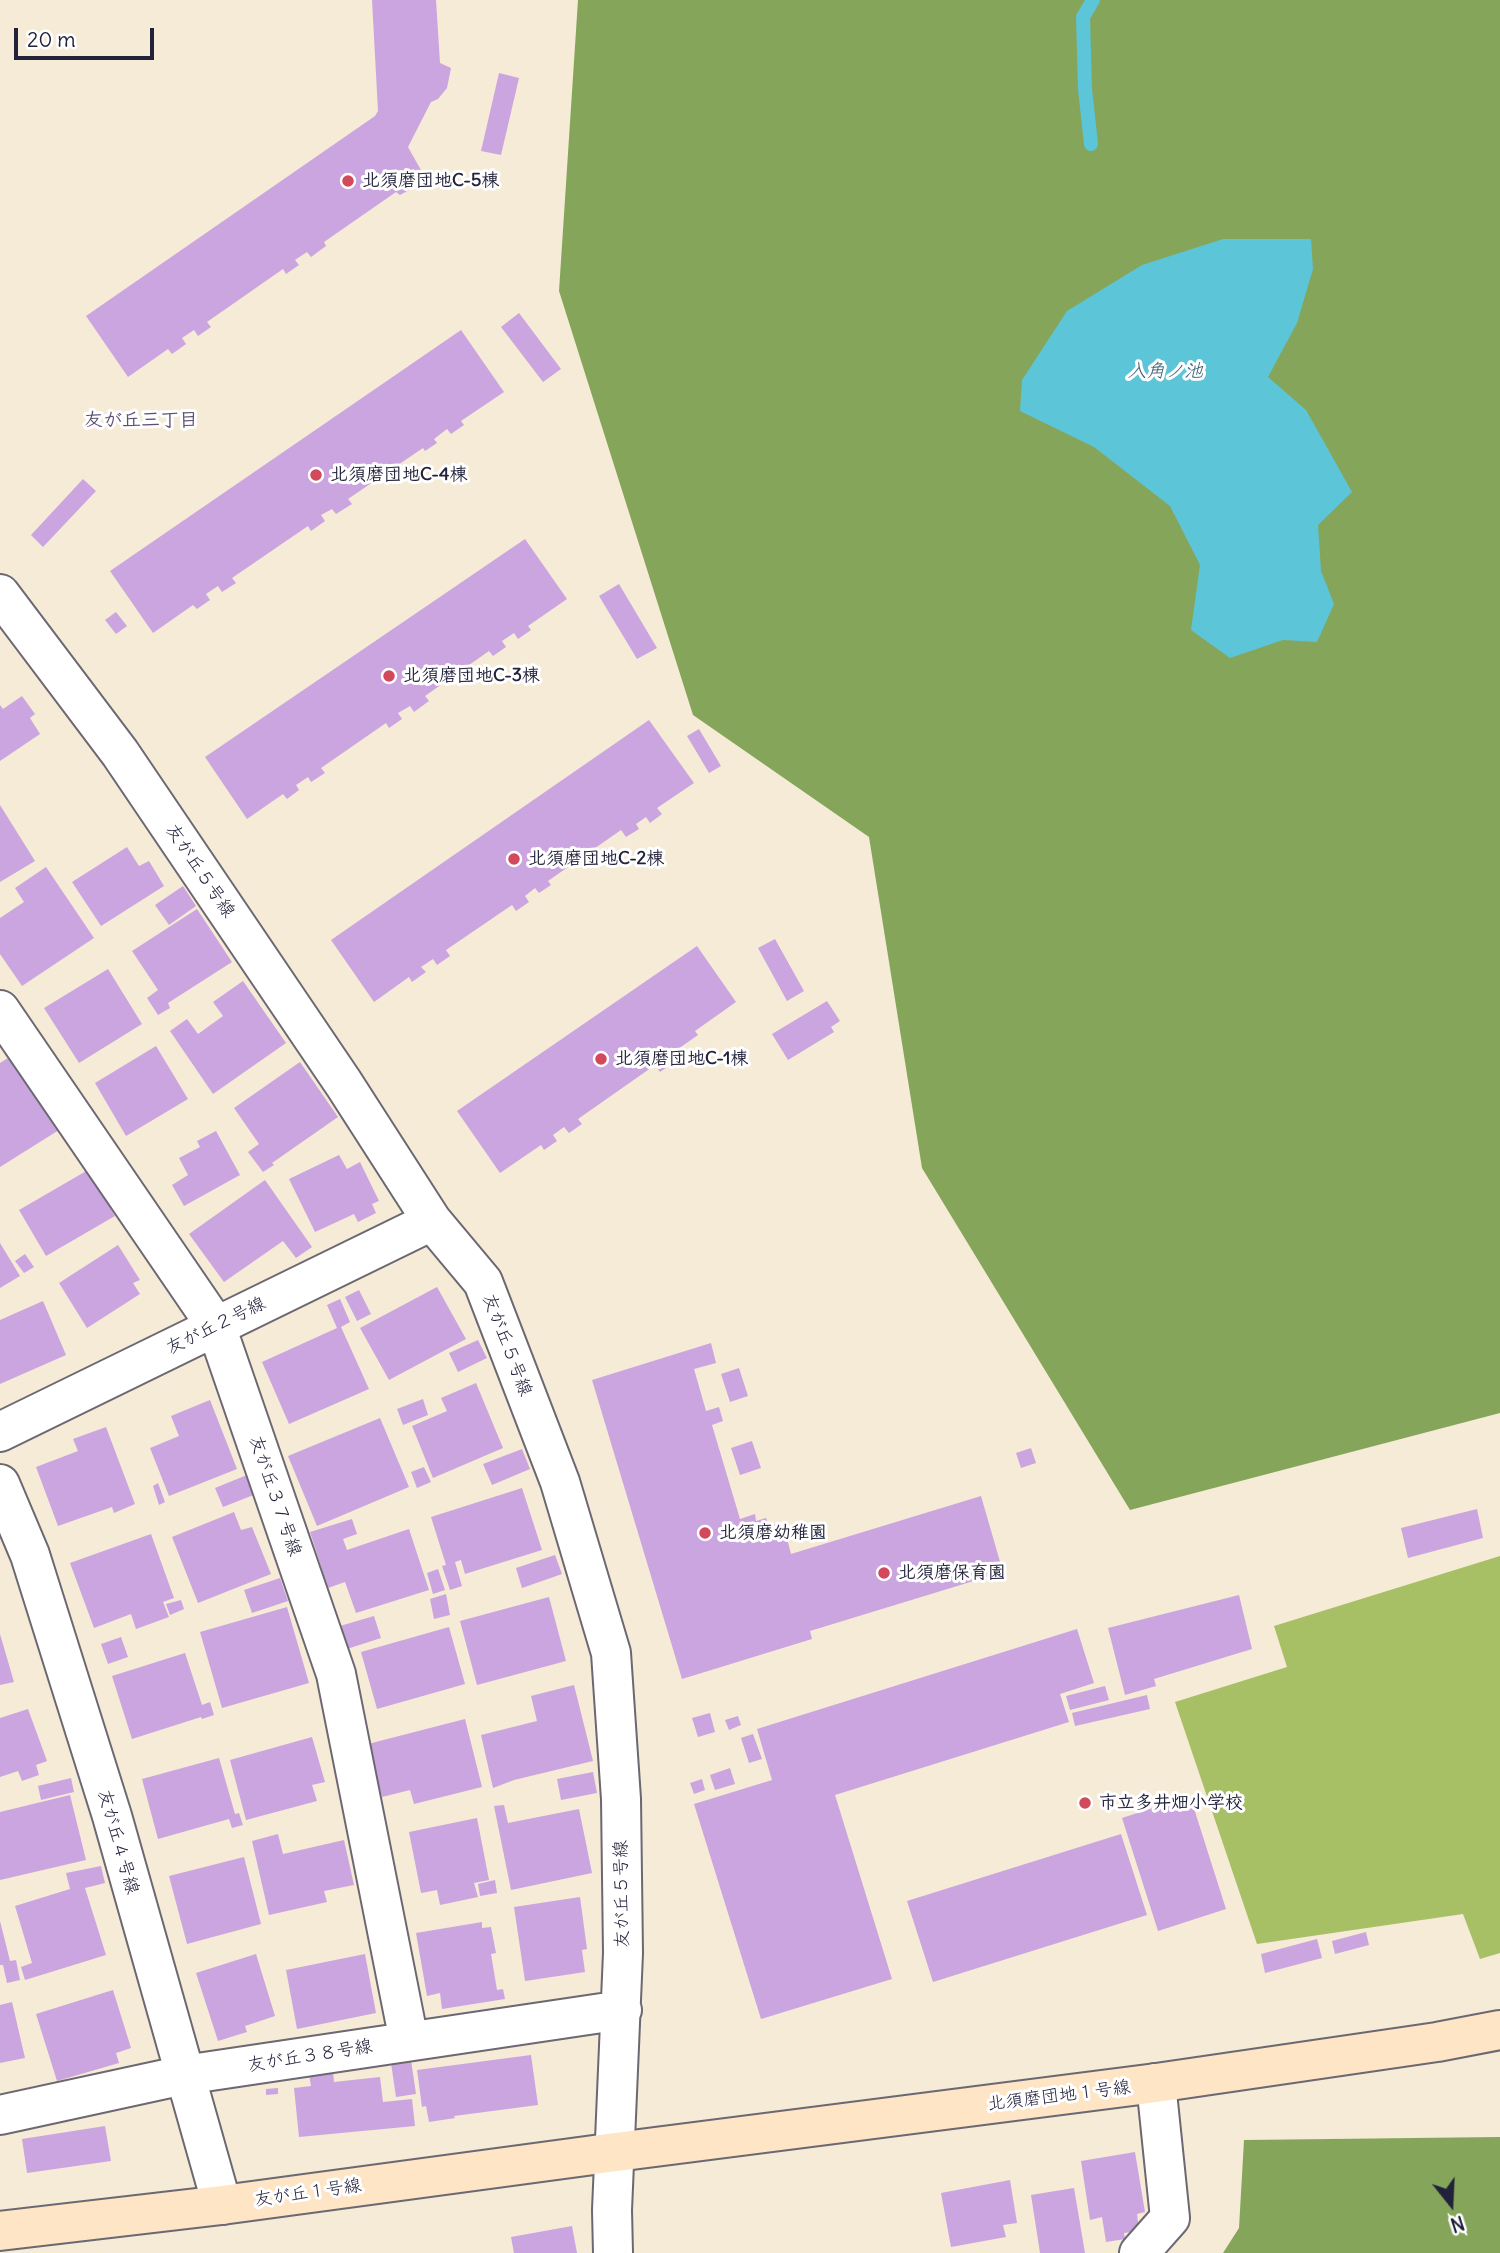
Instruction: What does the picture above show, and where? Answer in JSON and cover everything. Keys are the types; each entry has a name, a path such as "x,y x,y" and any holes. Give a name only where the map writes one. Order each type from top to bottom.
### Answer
{"street":[{"name":"友が丘５号線","path":"0,594 120,753 344,1084 432,1221 483,1282 560,1482 611,1653 621,1799 622,2010 612,2210 613,2253"},
{"name":"友が丘３７号線","path":"0,1010 216,1326 335,1674 409,2041"},
{"name":"友が丘２号線","path":"0,1432 432,1221"},
{"name":"友が丘４号線","path":"0,1483 30,1555 112,1816 222,2205"},
{"name":"友が丘３８号線","path":"0,2115 184,2075 622,2010"},
{"name":"北須磨団地１号線","path":"616,2151 1157,2083 1500,2031"},
{"path":"1139,2253 1170,2218 1157,2083"},
{"name":"友が丘１号線","path":"0,2231 222,2205 616,2151"}],"green space":[{"path":"578,0 1500,0 1500,1413 1130,1510 922,1168 869,837 693,715 559,291"},
{"path":"1500,1556 1500,1953 1480,1959 1463,1914 1257,1944 1175,1702 1287,1667 1274,1626"},
{"path":"1500,2137 1500,2253 1223,2253 1239,2228 1244,2140"}],"water":[{"name":"入角ノ池","path":"1223,239 1311,239 1313,269 1297,323 1268,377 1306,410 1352,492 1318,525 1321,571 1334,604 1317,642 1283,640 1230,658 1191,630 1200,565 1170,506 1094,447 1020,411 1022,380 1067,311 1142,265"}],"building":[{"name":"北須磨団地C-5棟","path":"372,0 436,0 440,63 451,68 447,88 438,99 431,102 408,147 422,172 409,190 400,195 396,192 324,242 326,246 311,257 307,252 295,260 299,265 286,274 283,269 207,322 211,327 198,336 194,330 182,338 186,344 172,354 168,349 128,377 86,316 375,116 378,111"},
{"path":"499,73 519,78 501,155 481,151"},
{"path":"519,313 561,369 543,382 501,327"},
{"name":"北須磨団地C-4棟","path":"461,330 504,392 461,421 464,425 451,434 447,429 434,439 437,443 425,451 423,448 348,499 352,504 336,514 332,509 321,515 325,521 311,531 308,526 232,578 236,583 222,592 218,586 206,594 210,600 197,609 193,605 153,633 110,571"},
{"path":"83,479 96,491 43,547 31,535"},
{"name":"北須磨団地C-3棟","path":"525,539 567,599 528,626 531,630 518,639 514,633 502,641 506,647 493,656 489,651 425,696 429,701 414,712 410,706 398,713 402,719 389,728 386,723 321,768 325,773 311,782 308,777 296,785 299,790 287,799 283,794 247,819 205,757"},
{"path":"619,584 657,648 637,659 599,596"},
{"path":"116,612 127,626 116,634 105,620"},
{"path":"22,696 35,714 30,718 40,734 0,761 0,705 3,709"},
{"name":"北須磨団地C-2棟","path":"649,720 694,783 657,808 662,814 650,823 646,817 636,824 639,829 626,837 621,830 548,881 551,885 539,893 535,888 525,896 529,902 516,911 512,905 446,950 450,956 437,965 433,959 421,967 426,972 412,982 409,977 374,1002 331,940"},
{"path":"699,729 721,766 709,773 687,736"},
{"path":"0,805 35,861 0,882"},
{"path":"127,847 139,866 149,861 164,886 101,926 72,882"},
{"path":"46,867 94,938 22,986 0,954 0,918 24,902 15,888"},
{"path":"183,886 196,906 169,925 155,905"},
{"path":"197,909 232,962 168,1003 170,1008 158,1015 147,998 158,990 132,951"},
{"path":"775,939 804,991 787,1001 758,948"},
{"name":"北須磨団地C-1棟","path":"697,946 736,1002 695,1031 698,1035 668,1056 673,1063 660,1072 655,1065 578,1119 582,1124 569,1133 564,1127 553,1135 557,1141 544,1150 541,1145 500,1173 457,1111"},
{"path":"108,969 142,1024 79,1063 44,1008"},
{"path":"243,981 286,1043 213,1094 170,1031 187,1019 198,1034 223,1016 213,1002"},
{"path":"827,1001 840,1021 831,1027 834,1032 788,1060 772,1034"},
{"path":"156,1046 188,1099 126,1136 95,1083"},
{"path":"11,1056 59,1130 0,1167 0,1063"},
{"path":"300,1062 338,1117 263,1172 248,1152 259,1144 234,1108"},
{"path":"216,1131 240,1175 184,1206 172,1185 188,1175 179,1158 200,1147 197,1141"},
{"path":"339,1155 347,1169 360,1162 379,1201 372,1204 376,1213 358,1222 354,1214 315,1232 289,1179"},
{"path":"88,1170 115,1216 46,1256 19,1210"},
{"path":"265,1180 312,1247 296,1258 283,1241 224,1282 189,1234"},
{"path":"0,1243 20,1276 0,1288"},
{"path":"118,1245 140,1280 133,1283 140,1294 87,1328 59,1283"},
{"path":"25,1254 34,1267 24,1273 15,1261"},
{"path":"437,1287 466,1339 389,1380 360,1328"},
{"path":"359,1290 371,1314 357,1321 345,1297"},
{"path":"340,1299 350,1322 341,1327 369,1389 289,1424 262,1362 337,1328 327,1305"},
{"path":"43,1301 66,1355 0,1384 0,1320"},
{"path":"478,1340 487,1358 458,1372 449,1353"},
{"path":"711,1343 716,1363 694,1369 706,1411 719,1407 723,1421 712,1425 740,1519 755,1514 756,1521 766,1518 769,1526 776,1524 779,1533 785,1531 791,1554 981,1496 1003,1572 810,1631 812,1639 682,1679 592,1380"},
{"path":"739,1368 748,1396 730,1402 721,1374"},
{"path":"476,1383 503,1448 433,1478 412,1426 447,1411 441,1398"},
{"path":"423,1399 428,1415 403,1425 397,1409"},
{"path":"210,1400 237,1469 169,1496 150,1448 179,1436 171,1416"},
{"path":"380,1418 409,1487 317,1526 288,1456"},
{"path":"106,1427 135,1504 114,1513 112,1507 58,1526 36,1467 78,1451 73,1439"},
{"path":"752,1441 761,1468 740,1475 731,1448"},
{"path":"1031,1448 1036,1463 1021,1468 1016,1453"},
{"path":"522,1449 530,1469 492,1485 483,1464"},
{"path":"424,1467 431,1482 417,1488 411,1472"},
{"path":"247,1475 256,1494 223,1507 215,1488"},
{"path":"158,1483 165,1502 159,1505 153,1486"},
{"path":"522,1488 542,1550 465,1574 461,1560 455,1562 462,1586 450,1590 442,1566 446,1565 431,1517"},
{"path":"1477,1509 1483,1538 1408,1558 1401,1528"},
{"path":"234,1512 241,1530 252,1527 271,1574 198,1603 172,1537"},
{"path":"352,1519 357,1534 343,1539 347,1550 409,1529 429,1590 356,1613 345,1582 328,1588 310,1532"},
{"path":"151,1534 174,1598 163,1602 169,1617 136,1629 131,1614 94,1628 70,1563"},
{"path":"555,1555 562,1574 522,1588 516,1568"},
{"path":"438,1569 445,1590 433,1594 427,1573"},
{"path":"280,1578 288,1601 252,1613 244,1590"},
{"path":"446,1594 450,1615 434,1619 430,1599"},
{"path":"1239,1595 1252,1649 1154,1679 1156,1686 1125,1695 1108,1628"},
{"path":"549,1597 566,1661 477,1685 460,1621"},
{"path":"181,1600 184,1609 170,1615 166,1604"},
{"path":"287,1607 309,1683 222,1708 200,1632"},
{"path":"374,1616 381,1638 347,1649 340,1626"},
{"path":"449,1627 465,1684 377,1709 361,1652"},
{"path":"1077,1629 1094,1683 1060,1694 1069,1722 835,1795 892,1979 761,2019 694,1804 772,1780 757,1729"},
{"path":"0,1634 14,1682 0,1685"},
{"path":"121,1637 128,1657 108,1664 101,1644"},
{"path":"185,1653 202,1705 210,1702 214,1715 132,1739 112,1676"},
{"path":"574,1685 593,1761 514,1780 493,1788 481,1735 537,1721 531,1696"},
{"path":"1105,1686 1109,1700 1070,1710 1066,1696"},
{"path":"1147,1695 1150,1709 1075,1726 1072,1713"},
{"path":"28,1709 47,1761 36,1765 39,1775 22,1781 18,1771 0,1777 0,1718"},
{"path":"710,1713 715,1732 698,1737 692,1718"},
{"path":"738,1716 741,1725 729,1730 725,1720"},
{"path":"465,1719 482,1787 414,1804 410,1790 382,1797 368,1744"},
{"path":"753,1734 762,1759 749,1763 741,1738"},
{"path":"312,1737 325,1782 312,1785 317,1801 246,1820 230,1760"},
{"path":"219,1758 235,1814 239,1813 243,1825 232,1828 229,1819 158,1839 142,1779"},
{"path":"730,1768 735,1784 715,1790 710,1775"},
{"path":"593,1772 597,1793 561,1800 557,1779"},
{"path":"71,1778 74,1792 41,1800 38,1786"},
{"path":"702,1779 705,1790 694,1794 690,1783"},
{"path":"70,1795 86,1860 0,1880 0,1812"},
{"path":"1190,1796 1226,1909 1158,1931 1122,1818"},
{"path":"504,1805 508,1823 579,1809 592,1873 511,1890 494,1806"},
{"path":"477,1818 489,1880 474,1883 478,1897 440,1905 437,1890 421,1893 409,1832"},
{"path":"278,1834 283,1854 344,1840 354,1885 324,1891 327,1902 269,1915 252,1841"},
{"path":"1121,1834 1147,1915 933,1982 907,1901"},
{"path":"244,1857 261,1924 187,1944 169,1876"},
{"path":"101,1866 105,1883 85,1888 106,1955 25,1980 21,1967 32,1963 15,1906 70,1889 66,1873"},
{"path":"495,1880 497,1893 480,1896 478,1884"},
{"path":"580,1897 587,1949 582,1950 585,1972 525,1981 514,1907"},
{"path":"0,1921 10,1961 16,1960 20,1980 7,1983 3,1965 0,1965"},
{"path":"482,1922 482,1928 491,1927 496,1953 491,1954 497,1990 503,1989 505,1999 442,2009 440,1993 427,1996 416,1933"},
{"path":"1366,1932 1369,1945 1335,1954 1332,1941"},
{"path":"1317,1939 1322,1958 1265,1973 1261,1954"},
{"path":"256,1954 275,2016 245,2026 247,2032 218,2041 196,1973"},
{"path":"365,1954 376,2013 297,2029 286,1970"},
{"path":"113,1990 131,2048 116,2053 119,2063 57,2081 36,2014"},
{"path":"12,2002 25,2058 0,2063 0,2005"},
{"path":"531,2055 538,2105 429,2122 426,2106 422,2107 417,2070"},
{"path":"411,2060 416,2094 396,2097 391,2063"},
{"path":"333,2071 334,2082 380,2077 383,2102 412,2099 415,2126 299,2137 294,2088 311,2086 309,2074"},
{"path":"278,2088 278,2094 266,2095 266,2089"},
{"path":"105,2126 111,2161 27,2173 22,2139"},
{"path":"1135,2152 1145,2212 1137,2214 1139,2231 1124,2233 1125,2239 1106,2242 1102,2217 1090,2220 1081,2161"},
{"path":"1010,2180 1017,2223 1003,2225 1006,2237 951,2247 941,2193"},
{"path":"1074,2188 1085,2253 1040,2253 1031,2195"},
{"path":"572,2226 577,2253 514,2253 511,2237"}],"waterway":[{"path":"1091,144 1085,89 1083,17 1093,0"}],"place":[{"name":"北須磨団地C-5棟","path":"348,181"},
{"name":"北須磨団地C-4棟","path":"316,475"},
{"name":"北須磨団地C-3棟","path":"389,676"},
{"name":"北須磨団地C-2棟","path":"514,859"},
{"name":"北須磨団地C-1棟","path":"601,1059"},
{"name":"北須磨幼稚園","path":"705,1533"},
{"name":"北須磨保育園","path":"884,1573"},
{"name":"市立多井畑小学校","path":"1085,1803"}],"district":[{"name":"友が丘三丁目","path":"141,421"}]}
